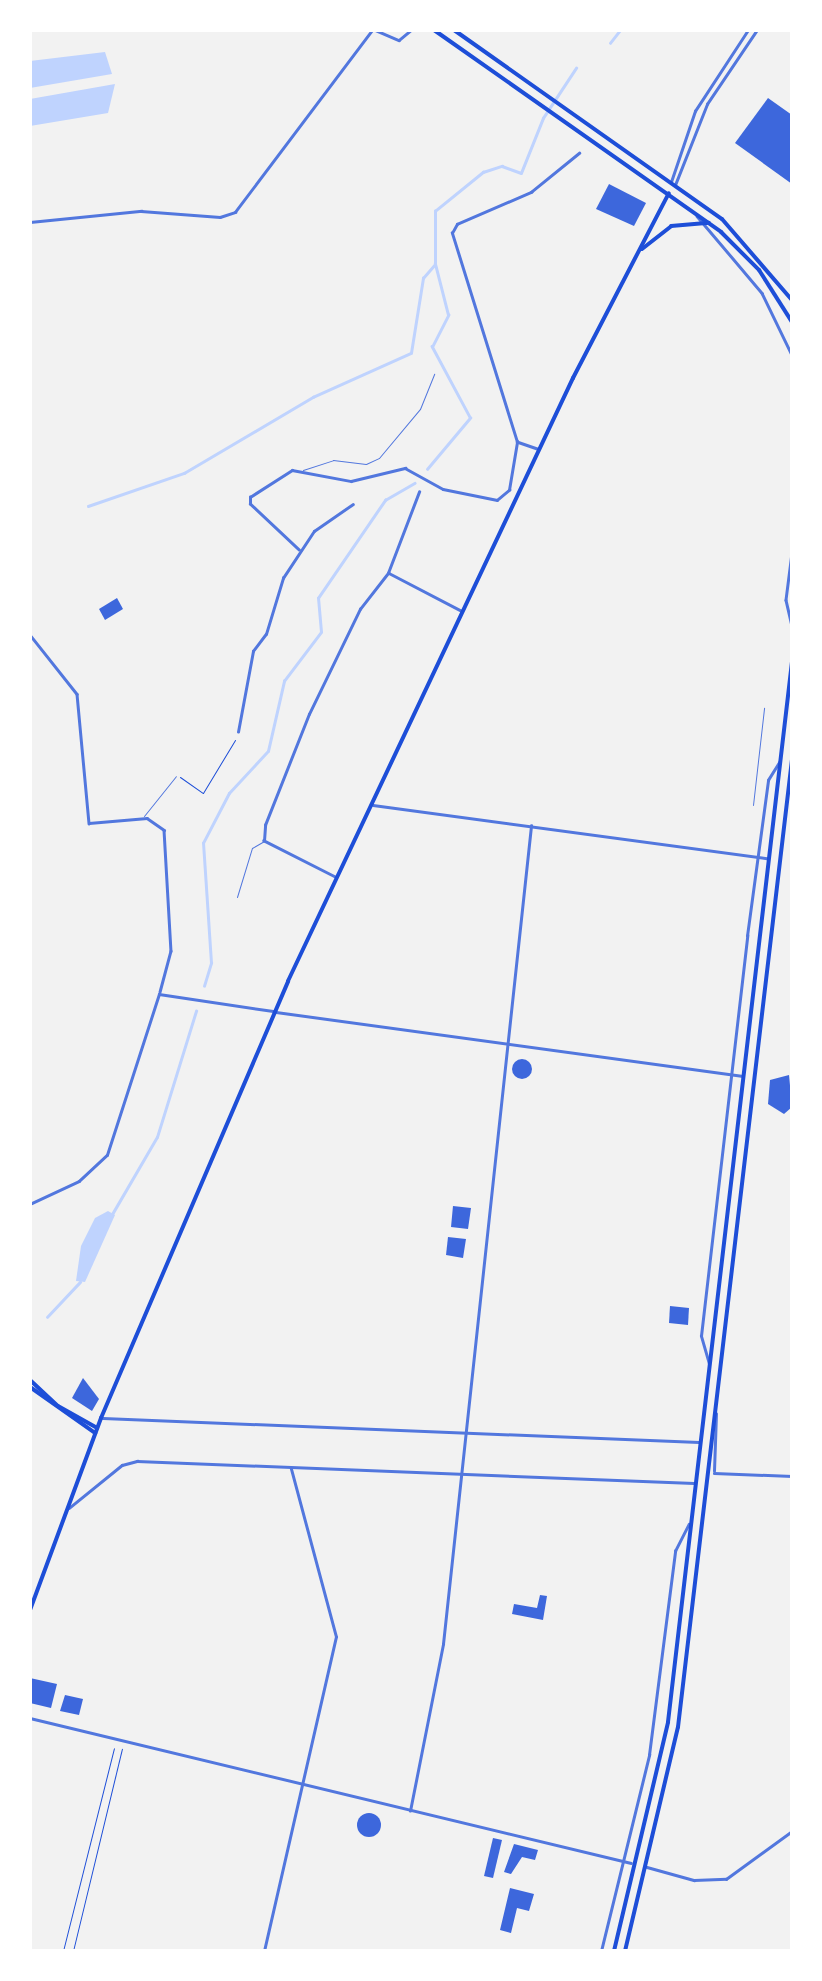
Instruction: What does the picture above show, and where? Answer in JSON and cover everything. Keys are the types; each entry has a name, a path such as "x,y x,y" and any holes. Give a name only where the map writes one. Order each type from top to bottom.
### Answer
{"main road":[{"path":"434,30 694,210 751,260 792,322"},
{"path":"454,30 739,234 792,300"},
{"path":"30,1610 96,1430 274,1011 539,450 673,184"},
{"path":"639,252 671,226 711,224"},
{"path":"614,1951 673,1680 792,661"},
{"path":"625,1951 647,1867 683,1681 792,759"},
{"path":"744,1076 754,1078"},
{"path":"30,1380 47,1401"},
{"path":"30,1387 56,1408 96,1430"},
{"path":"701,1442 711,1447"},
{"path":"696,1483 707,1481"},
{"path":"690,1536 700,1537"},
{"path":"680,1620 690,1621"},
{"path":"673,1680 683,1681"},
{"path":"636,1864 647,1867"}],"street":[{"path":"30,222 141,211 220,217 235,212 374,30 399,40 411,30"},
{"path":"673,184 708,87 748,30"},
{"path":"673,184 715,91 758,30"},
{"path":"708,87 715,91"},
{"path":"299,550 250,504 250,496 292,470 343,481 405,468 443,490 496,500 509,490 517,442 452,233 457,224 531,192 579,153"},
{"path":"694,210 762,293 792,355"},
{"path":"304,470 333,460 366,464 379,458 420,409 434,374"},
{"path":"517,442 539,450"},
{"path":"237,897 252,848 264,841 309,714 386,566 419,492"},
{"path":"238,732 253,651 299,550 353,504"},
{"path":"792,553 792,626"},
{"path":"386,566 388,573 462,611"},
{"path":"379,580 388,573"},
{"path":"30,635 77,694 89,823 142,818 157,822 166,837 171,951 107,1155 79,1181 30,1204"},
{"path":"753,806 764,708"},
{"path":"710,1365 701,1341 731,1074 768,780 780,759"},
{"path":"142,818 176,776"},
{"path":"372,805 769,858"},
{"path":"410,1811 443,1644 461,1430 532,826"},
{"path":"264,841 336,878"},
{"path":"159,994 744,1076"},
{"path":"703,1319 716,1310"},
{"path":"707,1481 714,1473 716,1406"},
{"path":"101,1418 701,1442"},
{"path":"68,1508 128,1462 696,1483"},
{"path":"264,1951 305,1786 336,1637 290,1468"},
{"path":"714,1473 792,1476"},
{"path":"601,1951 654,1728 675,1551 692,1520"},
{"path":"30,1718 636,1864"},
{"path":"647,1867 694,1880 726,1878 792,1831"}],"path":[{"path":"176,776 204,793 238,732"},
{"path":"63,1951 114,1748"},
{"path":"72,1951 122,1750"}],"water":[{"path":"105,52 112,74 30,88 30,61"},
{"path":"115,84 108,113 30,126 30,99"},
{"path":"108,1211 115,1215 85,1282 76,1281 81,1246 95,1218"}],"building":[{"path":"768,98 792,115 792,184 735,143"},
{"path":"609,184 646,203 634,226 596,209"},
{"path":"117,598 123,609 105,620 99,609"},
{"path":"518,1059 526,1059 532,1069 526,1079 518,1079 512,1073 512,1065"},
{"path":"789,1075 792,1107 784,1114 768,1104 770,1080"},
{"path":"453,1206 471,1208 468,1229 451,1227"},
{"path":"448,1237 466,1239 463,1258 446,1255"},
{"path":"670,1306 689,1308 688,1325 669,1323"},
{"path":"83,1378 99,1399 92,1411 72,1398"},
{"path":"540,1595 547,1596 543,1620 512,1614 514,1604 537,1608"},
{"path":"30,1678 57,1684 51,1708 30,1703"},
{"path":"65,1695 83,1699 79,1715 60,1711"},
{"path":"369,1813 378,1816 378,1834 369,1837 360,1834 357,1825 360,1816"},
{"path":"493,1838 502,1840 493,1878 484,1876"},
{"path":"514,1844 538,1850 535,1860 522,1857 511,1874 504,1872"},
{"path":"510,1888 534,1894 529,1911 517,1908 511,1933 500,1930"}],"waterway":[{"path":"610,43 620,30"},
{"path":"427,469 470,418 432,347 448,315 435,264 435,211 483,172 502,166 521,173 543,118 576,68"},
{"path":"88,506 184,473 313,397 411,353 423,278 435,264"},
{"path":"204,986 211,963 203,843 229,793 268,751 284,681 321,632 318,598 385,500 415,483"},
{"path":"111,1216 157,1137 196,1011"},
{"path":"47,1317 80,1282"}]}
